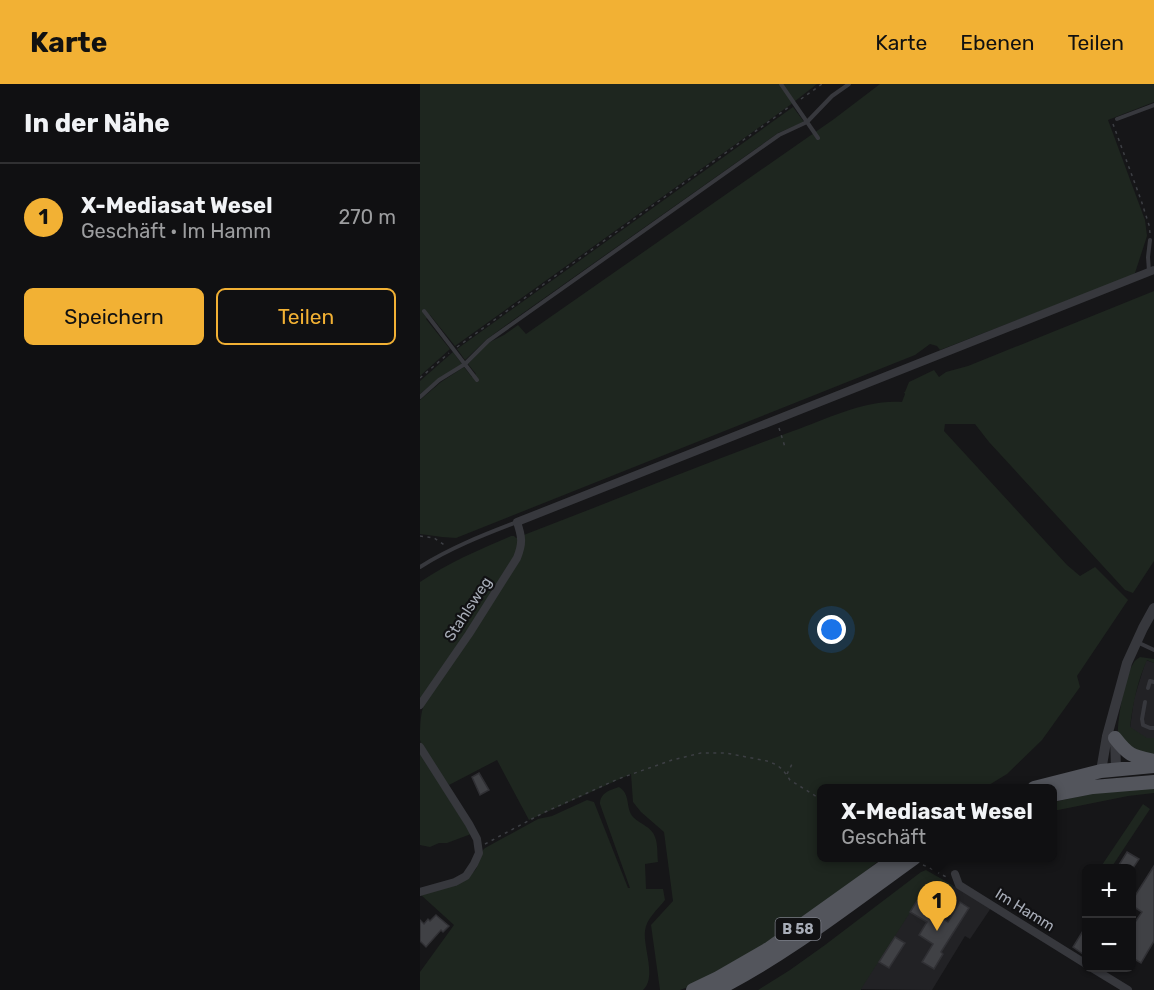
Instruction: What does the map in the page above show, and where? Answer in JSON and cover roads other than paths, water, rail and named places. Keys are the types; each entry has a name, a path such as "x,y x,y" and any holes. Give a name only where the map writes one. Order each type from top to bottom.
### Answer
{"main road":[{"path":"1115,738 1131,756 1154,761"},
{"path":"1057,785 1154,766"},
{"path":"1057,794 1093,787 1112,775 1154,782"},
{"name":"B 58","path":"693,990 770,948 890,862"},
{"name":"B 58","path":"716,990 748,974 805,937 909,862"}],"street":[{"path":"517,522 1151,271"},
{"name":"Stahlsweg","path":"420,705 517,558 522,538 517,522"},
{"path":"1112,775 1107,736 1123,676 1136,642 1154,608"},
{"path":"1112,775 1114,715"},
{"path":"420,747 454,798 477,839 478,846 477,859 466,876 455,882 420,892"},
{"name":"Im Hamm","path":"955,874 959,885 1082,962"},
{"path":"1099,972 1128,990"}],"lane":[{"path":"781,84 818,138"},
{"path":"420,397 440,380 465,364 488,341 597,262 779,135 807,122 832,96 849,84"},
{"path":"1117,119 1154,105"},
{"path":"1150,240 1148,257 1151,271"},
{"path":"424,311 477,380"},
{"path":"420,567 468,541 517,522"},
{"path":"1136,642 1154,650"},
{"path":"1148,688 1150,681 1154,682"},
{"path":"1145,702 1143,724 1154,728"}],"place":[{"name":"X-Mediasat Wesel","path":"937,931"}]}
